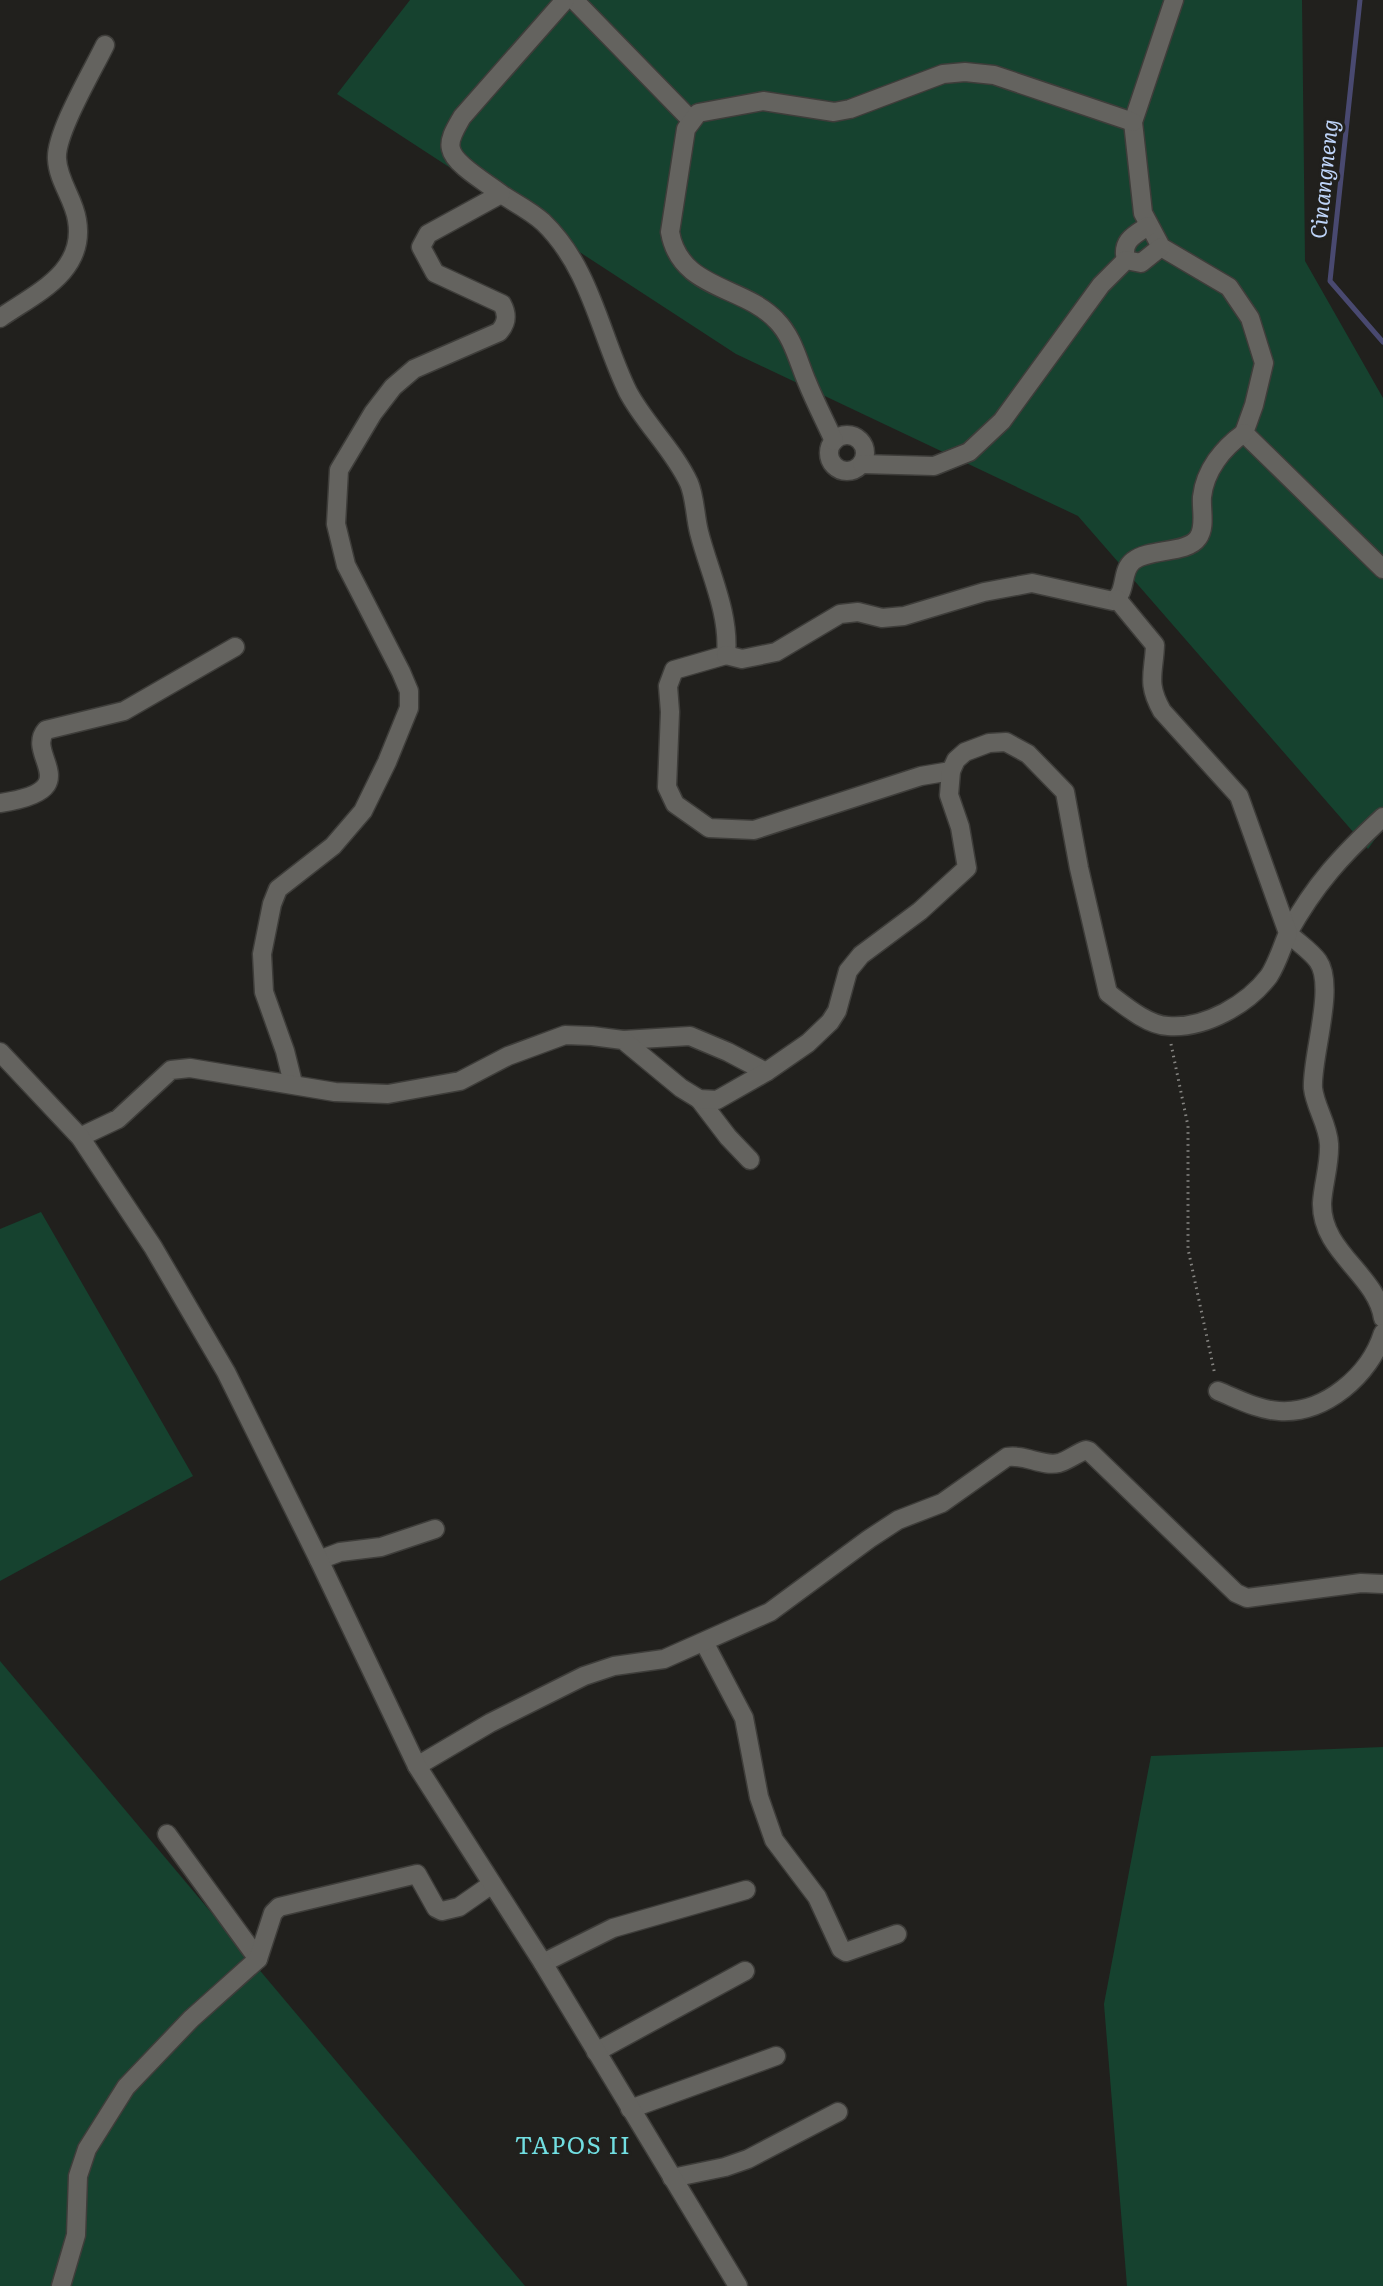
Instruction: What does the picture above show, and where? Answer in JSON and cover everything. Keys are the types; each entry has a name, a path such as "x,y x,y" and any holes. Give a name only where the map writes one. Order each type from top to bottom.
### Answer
{"street":[{"path":"565,0 462,117 451,139 451,149 458,160 501,194 542,221 565,248 594,302 629,392 675,458 690,485 698,530 719,597 726,637 726,655"},
{"path":"573,0 691,120"},
{"path":"951,771 921,776 754,830 708,828 675,804 667,788 670,712 668,686 674,670 726,655 742,659 776,652 840,614 858,612 882,618 904,616 984,592 1032,583 1108,602 1117,599 1121,593 1126,569 1136,559 1190,545 1199,538 1203,523 1202,496 1210,473 1219,456 1244,433 1254,405 1264,363 1250,318 1229,287 1161,247 1143,213 1133,122 1174,0"},
{"path":"0,318 67,270 76,251 77,220 56,157 66,122 105,45"},
{"path":"1126,260 1101,285 1002,421 969,452 934,466 862,464 850,471 836,468 829,454 834,441 790,338 776,319 757,305 704,280 680,259 673,247 672,221 686,129 698,113 764,101 834,112 850,109 943,74 965,72 994,75 1133,122"},
{"path":"293,1083 285,1051 264,992 262,954 272,903 278,889 333,846 363,811 387,762 409,708 409,691 401,672 346,565 336,524 339,470 373,412 393,387 414,369 499,332 504,326 506,311 502,304 435,273 421,247 428,234 501,194"},
{"path":"1126,260 1124,252 1128,240 1148,226"},
{"path":"1126,260 1141,263 1161,247"},
{"path":"1244,433 1383,569"},
{"path":"834,441 848,435 855,437 865,449 862,464"},
{"path":"1117,599 1155,645 1150,679 1162,711 1239,796 1288,933 1319,962 1323,979 1320,1037 1313,1089 1326,1123 1329,1145 1322,1203 1324,1218 1331,1239 1376,1297 1383,1318"},
{"path":"0,803 37,794 48,786 51,779 42,740 46,730 124,711 235,647"},
{"path":"699,1099 717,1100 766,1072 808,1043 830,1022 837,1011 848,971 861,955 920,911 967,867 960,827 949,795 951,771 965,752 989,743 1006,742 1028,754 1065,792 1079,868 1108,993 1143,1017 1167,1027 1189,1025 1212,1018 1246,999 1270,975 1288,933 1305,902 1335,862 1383,818"},
{"path":"80,1137 118,1119 171,1070 190,1068 293,1083 335,1092 388,1094 460,1081 508,1056 565,1035 623,1040 690,1036 728,1052 766,1072"},
{"path":"623,1040 681,1088 699,1099 728,1137 750,1160"},
{"path":"0,1052 80,1137 153,1247 226,1372 417,1766 543,1964 738,2286"},
{"path":"1218,1391 1267,1410 1301,1410 1319,1404 1335,1395 1365,1368 1374,1356 1383,1333"},
{"path":"417,1766 490,1723 584,1676 614,1666 664,1659 770,1612 898,1520 942,1503 1007,1456 1020,1455 1040,1462 1059,1463 1086,1450 1089,1451 1236,1593 1247,1598 1361,1583 1383,1584"},
{"path":"319,1560 340,1552 381,1547 435,1528"},
{"path":"704,1642 744,1718 759,1797 774,1840 817,1897 841,1949 846,1952 897,1934"},
{"path":"167,1834 258,1959"},
{"path":"61,2286 76,2235 78,2176 87,2149 133,2079 191,2019 258,1959 273,1913 286,1904 417,1874 436,1908 442,1911 459,1907 492,1884"},
{"path":"543,1964 613,1928 746,1890"},
{"path":"596,2052 745,1971"},
{"path":"630,2109 776,2056"},
{"path":"672,2178 725,2167 748,2159 838,2112"}],"path":[{"path":"1167,1027 1188,1126 1188,1249 1218,1391"}],"green space":[{"path":"410,0 1302,0 1305,261 1383,398 1383,828 1368,849 1078,516 736,354 337,94"},
{"path":"41,1212 193,1476 0,1581 0,1229"},
{"path":"0,1661 525,2286 0,2286"},
{"path":"1383,1747 1383,2286 1127,2286 1104,2004 1151,1756"}],"waterway":[{"name":"Cinangneng","path":"1360,0 1330,281 1383,342"}],"district":[{"name":"TAPOS II","path":"573,2146"}]}
